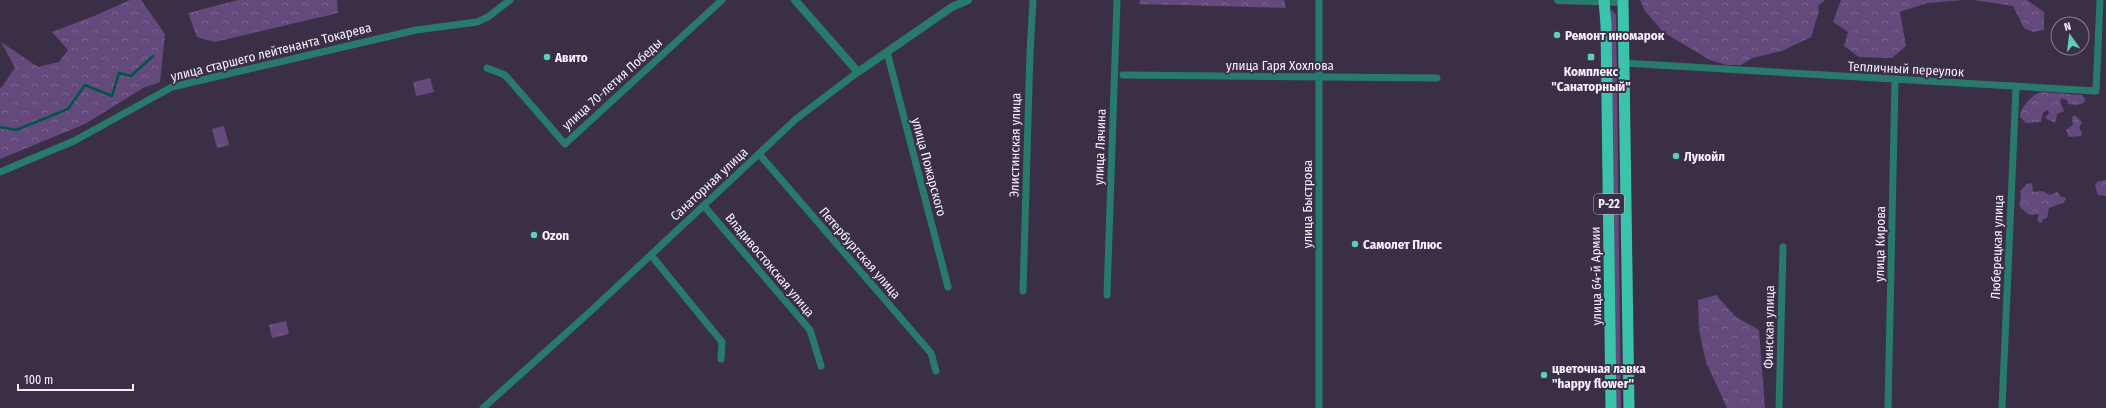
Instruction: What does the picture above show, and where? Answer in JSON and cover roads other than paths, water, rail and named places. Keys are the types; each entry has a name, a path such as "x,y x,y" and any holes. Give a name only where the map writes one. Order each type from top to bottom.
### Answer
{"highway":[{"name":"улица 64-й Армии","path":"1604,1 1606,25 1611,408"},
{"name":"Р-22","path":"1624,1 1623,63 1629,408"}],"street":[{"name":"улица старшего лейтенанта Токарева","path":"0,172 74,141 172,87 416,30 477,22 488,17 510,0"},
{"name":"улица 70-летия Победы","path":"487,68 505,75 565,144 722,0"},
{"path":"795,0 858,72"},
{"name":"Санаторная улица","path":"483,408 811,107 858,72 952,7 968,0"},
{"name":"Элистинская улица","path":"1023,291 1033,0"},
{"name":"улица Лячина","path":"1108,295 1117,0"},
{"name":"улица Быстрова","path":"1319,0 1319,408"},
{"path":"1558,0 1624,1"},
{"name":"Тепличный переулок","path":"1623,63 1895,81 2096,91 2100,0"},
{"name":"улица Пожарского","path":"887,52 948,287"},
{"name":"улица Гаря Хохлова","path":"1123,75 1437,78"},
{"name":"улица Кирова","path":"1888,408 1895,81"},
{"name":"Люберецкая улица","path":"2002,408 2016,87"},
{"name":"Петербургская улица","path":"759,154 931,353 936,371"},
{"name":"Владивостокская улица","path":"704,206 810,330 821,366"},
{"name":"Финская улица","path":"1779,408 1783,248"},
{"path":"651,255 722,342 721,359"}],"waterway":[{"path":"0,127 16,130 68,109 85,85 112,96 119,73 131,76 153,56"}],"place":[{"name":"Ремонт иномарок","path":"1557,35"},
{"name":"Авито","path":"547,57"},
{"name":"Комплекс \"Санаторный\"","path":"1591,57"},
{"name":"Лукойл","path":"1676,156"},
{"name":"Ozon","path":"534,235"},
{"name":"Самолет Плюс","path":"1355,244"},
{"name":"цветочная лавка \"happy flower\"","path":"1544,375"}]}
